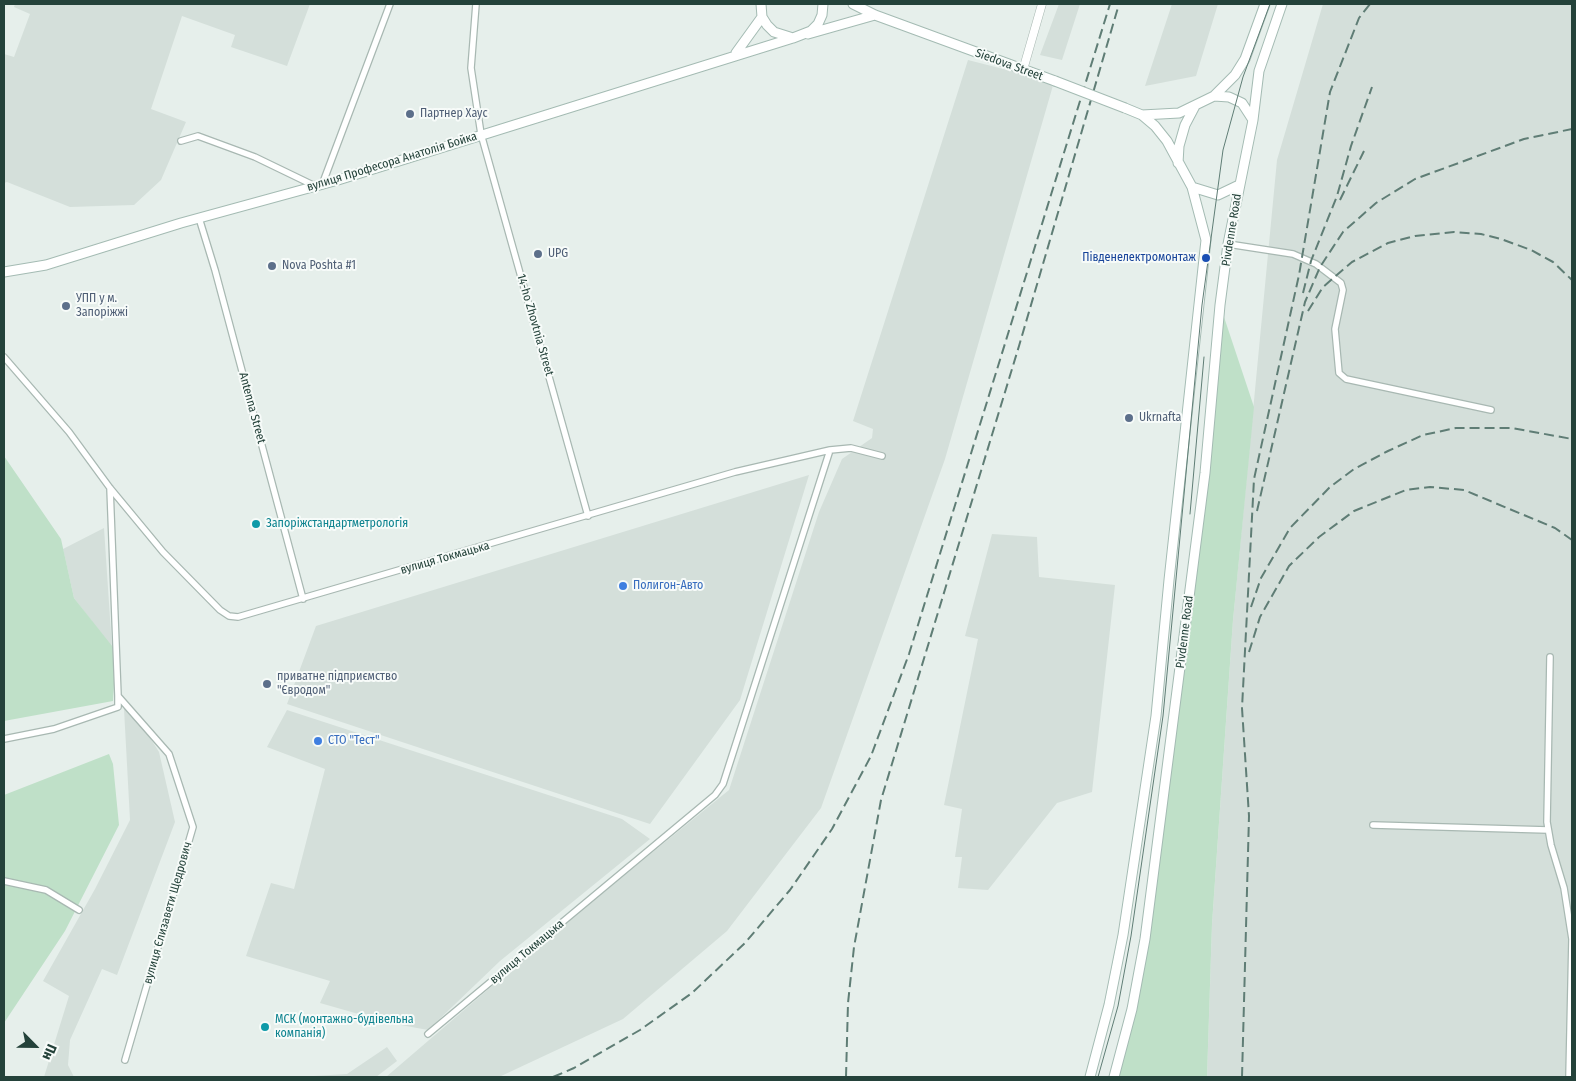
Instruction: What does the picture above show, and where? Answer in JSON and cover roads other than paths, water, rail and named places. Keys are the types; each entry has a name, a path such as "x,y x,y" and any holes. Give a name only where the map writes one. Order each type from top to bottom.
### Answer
{"main road":[{"path":"802,36 818,24 823,4"},
{"name":"Siedova Street","path":"853,4 876,15 1142,115 1164,115 1195,106"},
{"path":"1265,4 1245,60 1235,75 1214,96 1195,106 1185,125 1179,146 1178,164 1192,187 1218,194 1239,185 1253,120 1259,71 1282,4"},
{"path":"760,5 762,17 774,32 792,38"},
{"path":"802,36 876,15"},
{"path":"736,54 762,17"},
{"name":"вулиця Професора Анатолія Бойка","path":"4,272 46,265 199,218 318,186 736,54 802,36"},
{"path":"1214,96 1230,97 1242,103 1253,120"},
{"name":"Siedova Street","path":"1142,115 1167,141 1178,164"},
{"name":"Pivdenne Road","path":"1114,1077 1132,1009 1145,939 1204,483 1228,244 1239,185"},
{"name":"Pivdenne Road","path":"1090,1077 1109,1005 1123,935 1156,716 1206,240 1192,187"}],"street":[{"path":"181,141 198,136 255,157 318,186 390,4"},
{"name":"14-ho Zhovtnia Street","path":"476,4 471,68 481,134 588,516"},
{"path":"1023,70 1042,4"},
{"name":"Antenna Street","path":"199,218 215,270 303,599"},
{"path":"1228,244 1293,254 1316,264 1341,283 1343,290 1335,329 1339,373 1346,379 1491,410"},
{"path":"4,357 69,432 110,488 118,696 118,707 54,729 4,739"},
{"name":"вулиця Токмацька","path":"110,488 163,552 220,610 230,616 238,617 735,472 830,450 851,448 882,456"},
{"name":"вулиця Токмацька","path":"428,1034 715,795 723,784 830,450"},
{"path":"1550,657 1548,830 1564,888 1572,939 1569,1077"},
{"name":"вулиця Єлизавети Щедрович","path":"118,696 169,754 193,827 125,1060"},
{"path":"1373,825 1548,830"},
{"path":"4,881 46,890 79,910"}],"tram line":[{"path":"1098,1077 1118,1006 1131,936 1163,716 1202,305 1223,150 1243,77 1270,4"},
{"path":"1190,514 1204,357"}],"railway":[{"path":"553,1077 574,1068 640,1030 692,993 745,943 790,890 832,829 871,756 909,654 1110,4"},
{"path":"846,1077 848,1003 854,947 881,800 1019,346 1119,4"},
{"path":"1242,1077 1249,816 1242,708 1254,479 1299,275 1330,92 1359,18 1370,4"},
{"path":"1303,293 1311,261 1337,196 1351,146 1372,87"},
{"path":"1257,511 1305,302 1320,267 1343,232 1376,203 1415,179 1524,139 1572,129"},
{"path":"1340,200 1364,151"},
{"path":"1308,311 1323,287 1352,262 1388,243 1415,236 1454,232 1481,234 1501,239 1531,250 1553,262 1572,280"},
{"path":"1251,607 1261,578 1290,528 1330,487 1354,469 1388,451 1423,435 1456,428 1512,428 1572,439"},
{"path":"1249,652 1260,617 1289,566 1319,537 1354,511 1406,490 1430,487 1464,490 1555,528 1572,540"}],"place":[{"name":"Партнер Хаус","path":"410,114"},
{"name":"UPG","path":"538,254"},
{"name":"Південелектромонтаж","path":"1206,258"},
{"name":"Nova Poshta #1","path":"272,266"},
{"name":"УПП у м. Запоріжжі","path":"66,306"},
{"name":"Ukrnafta","path":"1129,418"},
{"name":"Запоріжстандартметрологія","path":"256,524"},
{"name":"Полигон-Авто","path":"623,586"},
{"name":"приватне підприємство \"Євродом\"","path":"267,684"},
{"name":"СТО \"Тест\"","path":"318,741"},
{"name":"МСК (монтажно-будівельна компанія)","path":"265,1027"}]}
